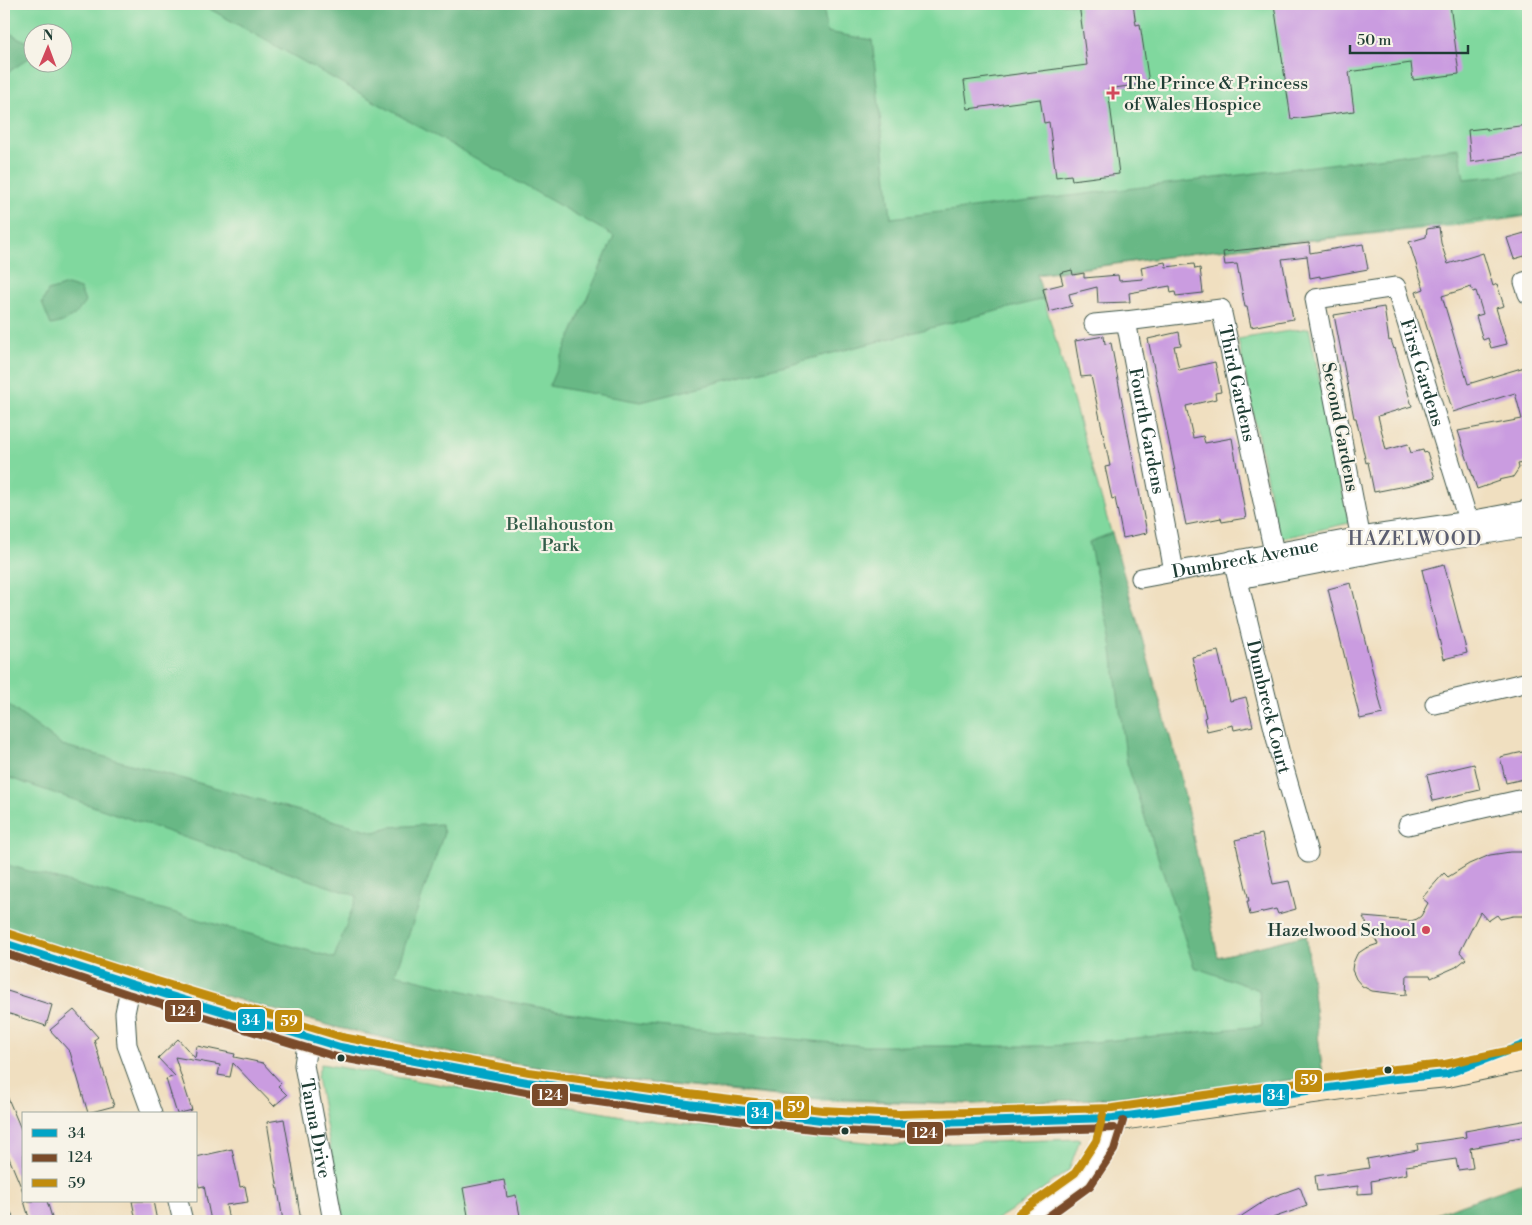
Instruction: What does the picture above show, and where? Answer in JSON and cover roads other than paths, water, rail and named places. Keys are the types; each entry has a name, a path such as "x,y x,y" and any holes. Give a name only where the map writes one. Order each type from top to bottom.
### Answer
{"street":[{"path":"1528,281 1524,282 1528,294"},
{"name":"First Gardens","path":"1315,299 1396,287 1471,529"},
{"name":"Second Gardens","path":"1315,299 1363,546"},
{"name":"Third Gardens","path":"1126,321 1221,309 1274,552"},
{"path":"1094,324 1126,321"},
{"name":"Fourth Gardens","path":"1126,321 1174,571"},
{"name":"Dumbreck Avenue","path":"1471,529 1528,510"},
{"name":"Dumbreck Avenue","path":"1141,578 1274,552 1363,546 1471,529 1528,527"},
{"name":"Dumbreck Avenue","path":"1238,579 1363,546"},
{"name":"Dumbreck Court","path":"1233,560 1281,758 1308,853"},
{"path":"1435,704 1528,682"},
{"path":"1408,825 1528,798"},
{"path":"4,943 131,984 340,1046 527,1082 820,1120 899,1124 1113,1118 1386,1080 1447,1074 1528,1057"},
{"path":"131,984 125,1013 127,1045 151,1112"},
{"name":"Tanna Drive","path":"308,1038 304,1065 333,1221"},
{"path":"1447,1074 1528,1043"},
{"path":"1025,1221 1082,1180 1105,1145 1113,1118"},
{"path":"178,1202 183,1221"}],"place":[{"name":"The Prince & Princess of Wales Hospice","path":"1113,93"},
{"name":"Hazelwood School","path":"1426,930"}],"district":[{"name":"HAZELWOOD","path":"1415,539"}],"park label":[{"name":"Bellahouston Park","path":"560,534"}]}
